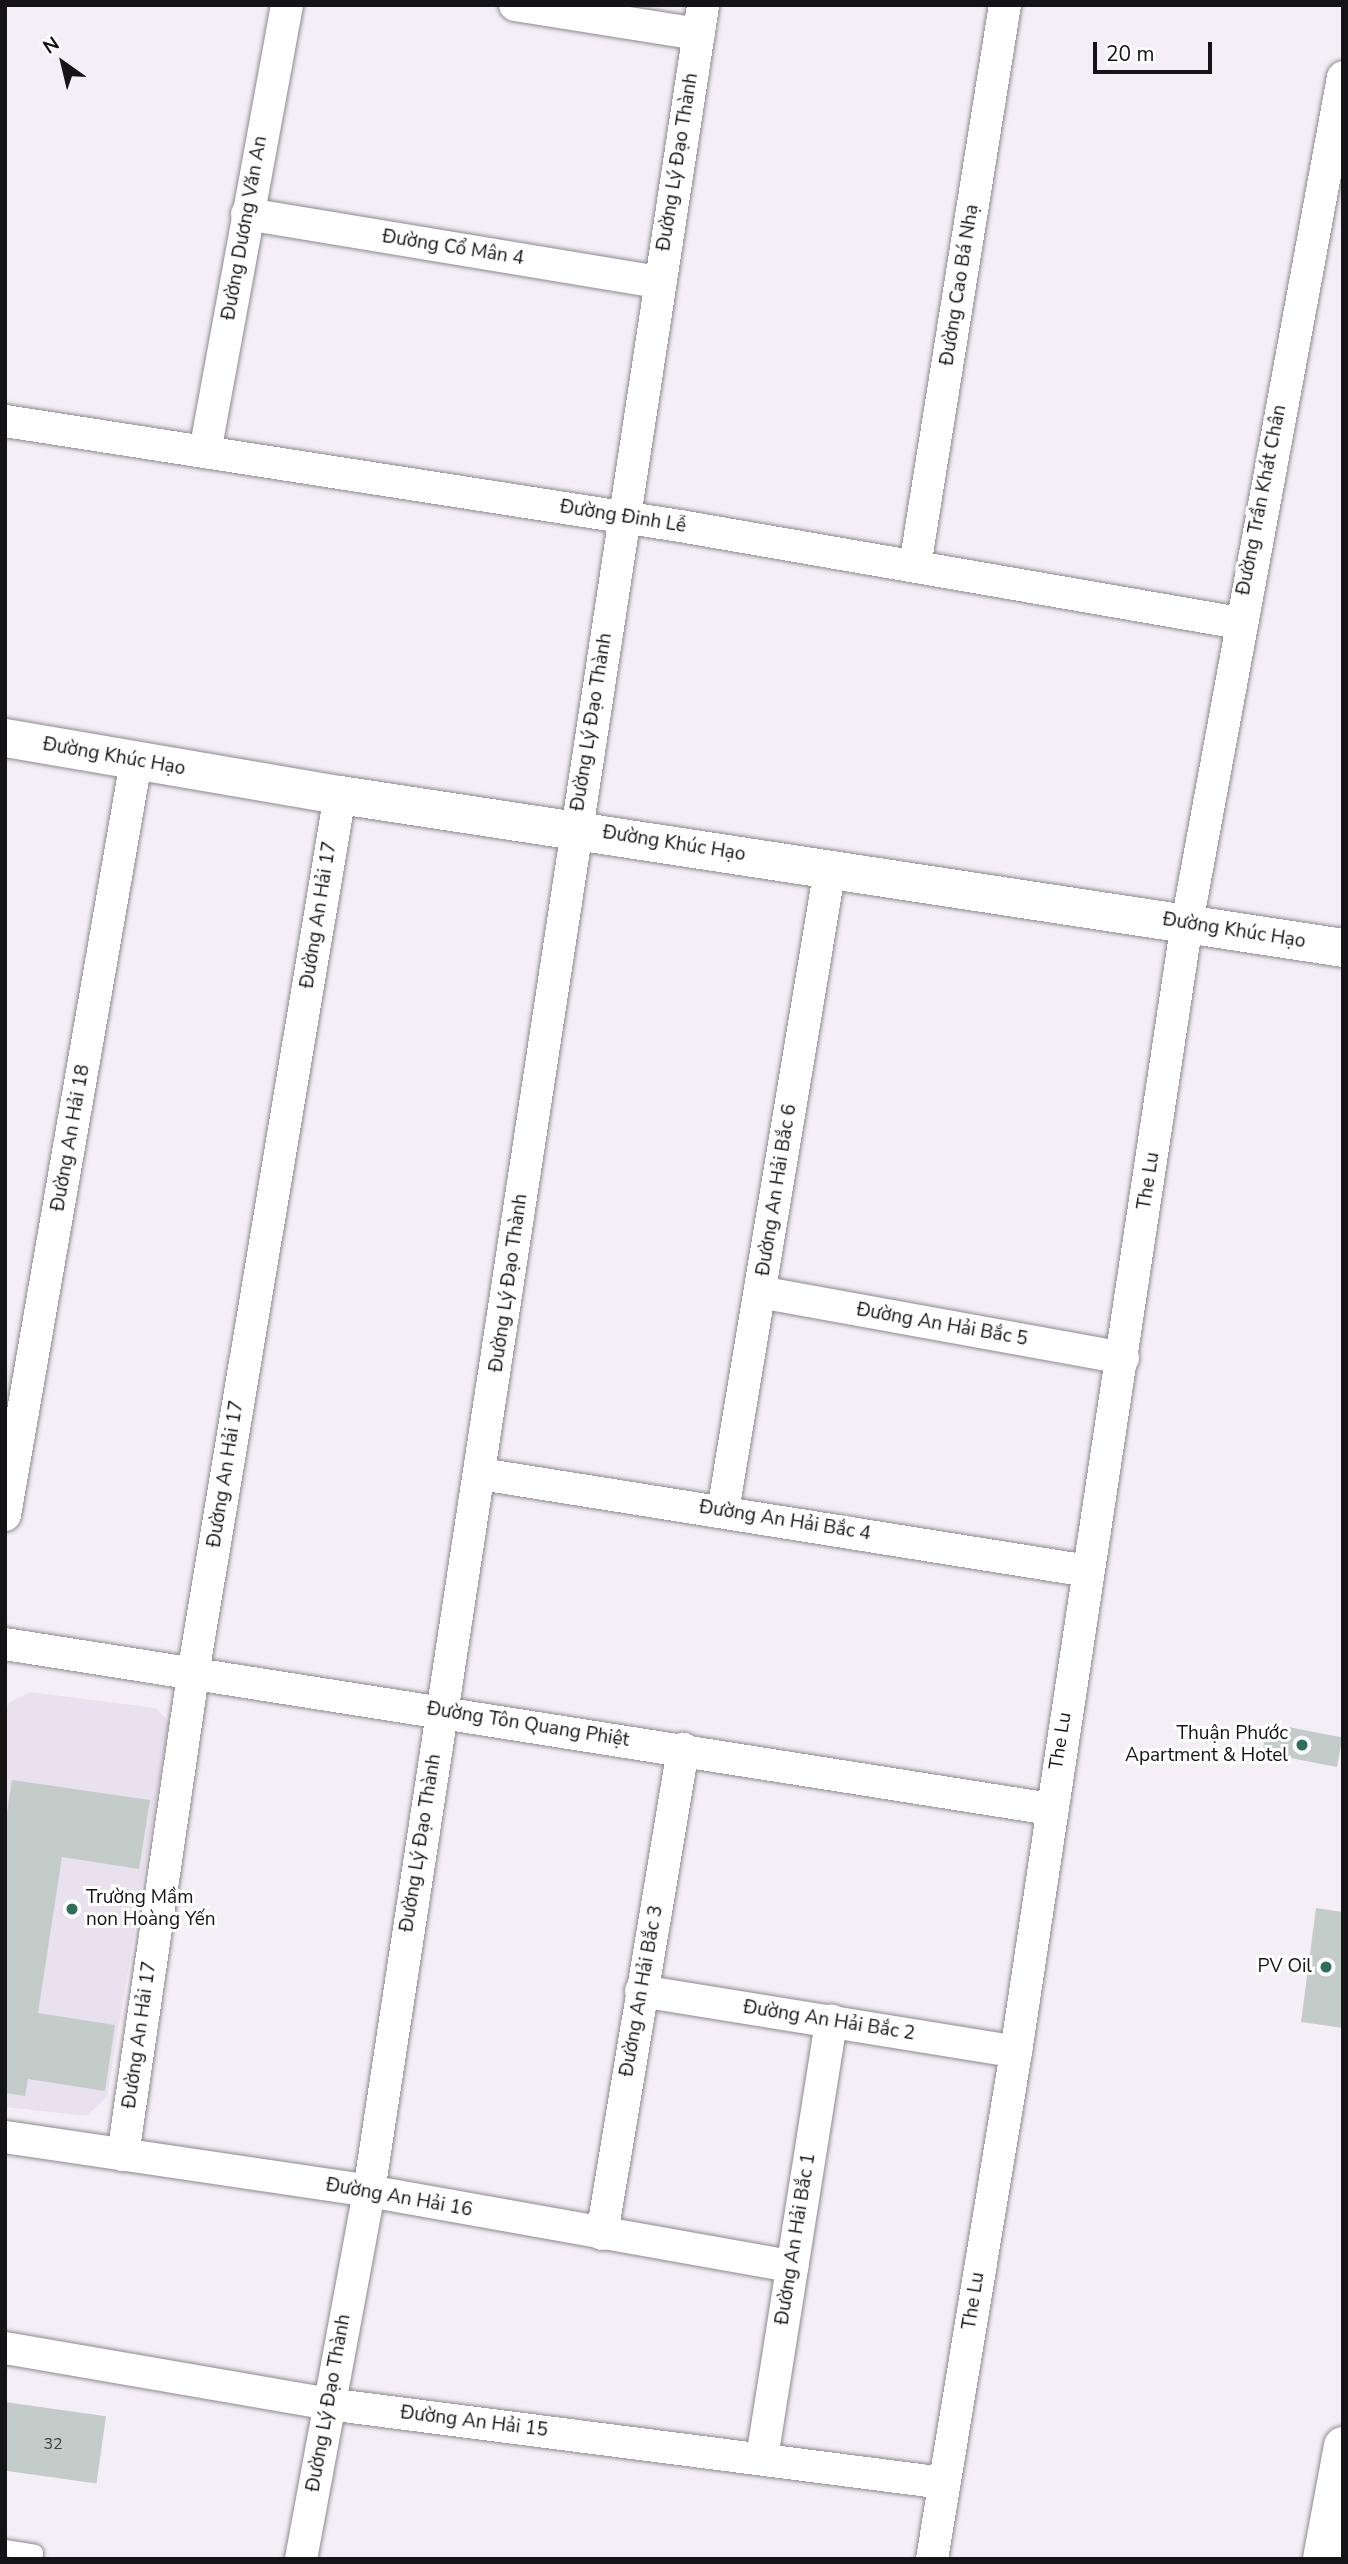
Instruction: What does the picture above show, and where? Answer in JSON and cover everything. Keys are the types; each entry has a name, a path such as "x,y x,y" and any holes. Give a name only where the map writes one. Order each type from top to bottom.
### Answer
{"street":[{"name":"Đường Dương Văn An","path":"205,452 287,5"},
{"path":"515,5 701,20"},
{"name":"Đường Cao Bá Nhạ","path":"915,566 1005,5"},
{"name":"Đường Lý Đạo Thành","path":"301,2559 369,2191 441,1712 481,1474 623,517 701,20"},
{"name":"Đường Trần Khát Chân","path":"1187,923 1239,623 1343,77"},
{"name":"Đường Cổ Mân 4","path":"247,214 659,282"},
{"name":"Đường Đinh Lễ","path":"5,421 623,517 1239,623"},
{"name":"Đường Khúc Hạo","path":"5,738 340,794 576,828 1343,948"},
{"name":"Đường An Hải 18","path":"5,1515 136,761"},
{"name":"Đường An Hải 17","path":"123,2155 193,1674 340,794"},
{"name":"Đường An Hải Bắc 6","path":"723,1511 830,868"},
{"name":"The Lu","path":"932,2559 1016,2052 1050,1809 1123,1357 1187,923"},
{"name":"Đường An Hải Bắc 5","path":"760,1292 1123,1357"},
{"name":"Đường An Hải Bắc 4","path":"481,1474 1088,1571"},
{"name":"Đường Tôn Quang Phiệt","path":"5,1644 1050,1809"},
{"name":"Đường An Hải Bắc 3","path":"602,2234 683,1749"},
{"name":"Đường An Hải Bắc 2","path":"641,1991 1016,2052"},
{"name":"Đường An Hải Bắc 1","path":"762,2458 831,2020"},
{"name":"Đường An Hải 16","path":"5,2137 369,2191 792,2266"},
{"name":"Đường An Hải 15","path":"5,2348 328,2404 944,2483"},
{"path":"1322,2559 1343,2445"}],"lane":[{"path":"5,2548 35,2553 34,2559"}],"shaded area":[{"name":"Trường Mầm non Hoàng Yến","path":"30,1692 156,1708 169,1722 107,2097 87,2116 5,2107 5,1721 8,1703"}],"building":[{"name":"Thuận Phước Apartment & Hotel","path":"1268,1723 1343,1738 1337,1767 1262,1752"},
{"path":"12,1780 150,1800 139,1869 62,1857 38,2013 115,2025 105,2091 28,2079 25,2096 5,2093 5,1825"},
{"name":"PV Oil","path":"1316,1908 1343,1912 1343,2028 1301,2022"},
{"path":"5,2402 106,2416 97,2484 5,2471"}],"place":[{"name":"Thuận Phước Apartment & Hotel","path":"1302,1745"},
{"name":"Trường Mầm non Hoàng Yến","path":"72,1909"},
{"name":"PV Oil","path":"1326,1967"}]}
